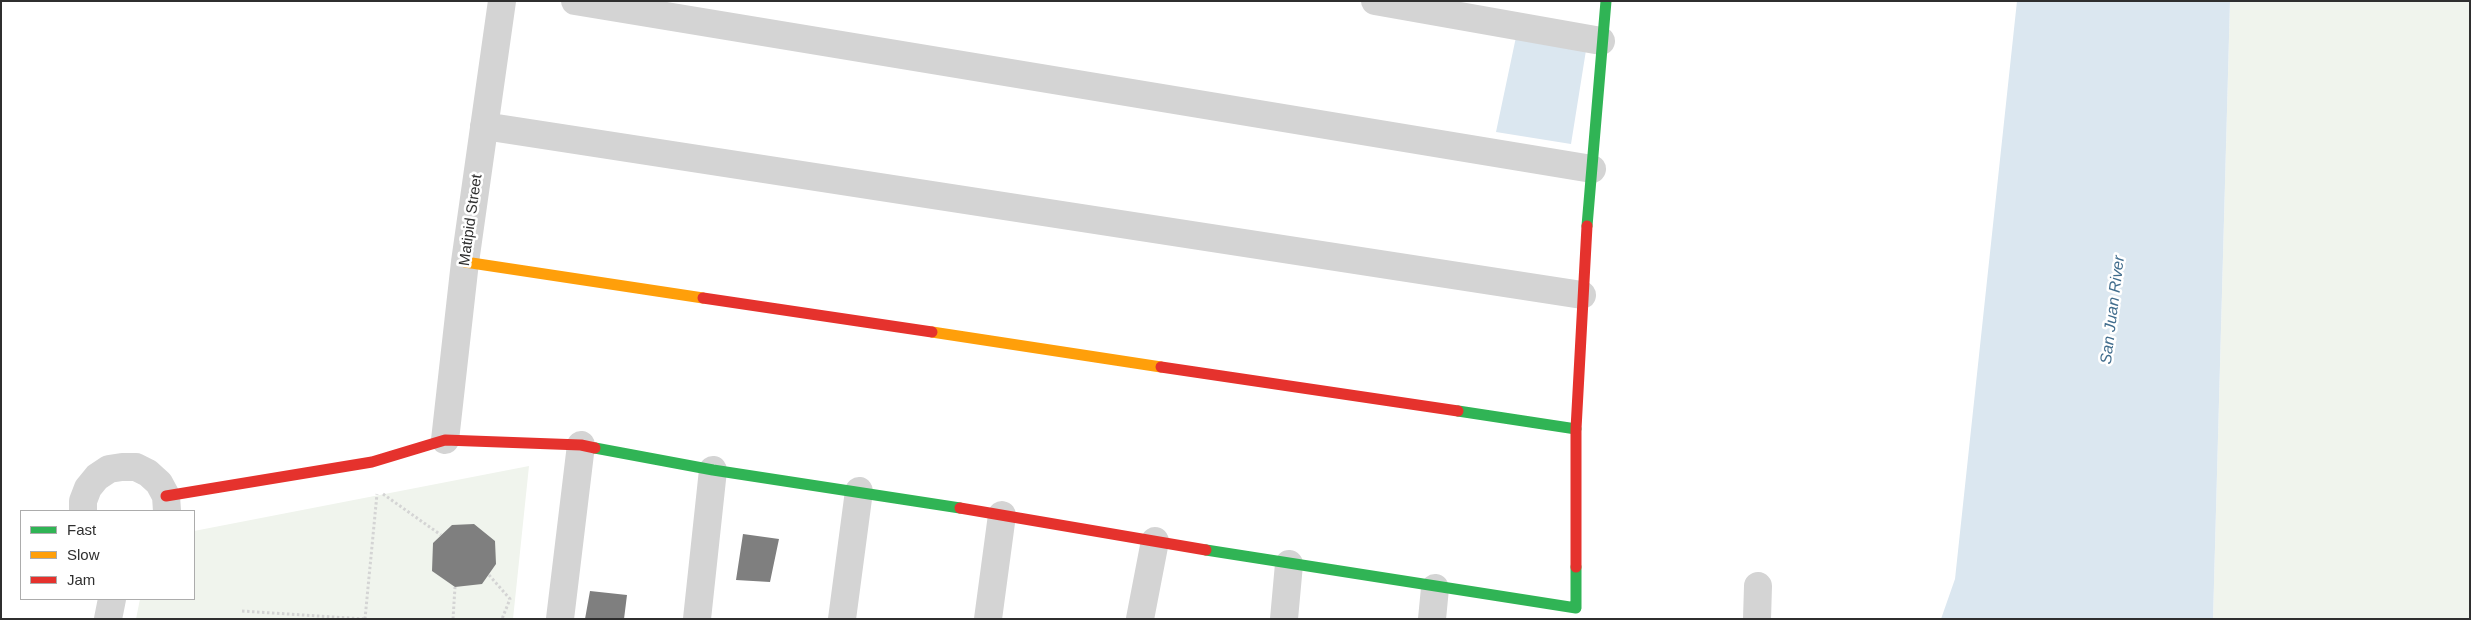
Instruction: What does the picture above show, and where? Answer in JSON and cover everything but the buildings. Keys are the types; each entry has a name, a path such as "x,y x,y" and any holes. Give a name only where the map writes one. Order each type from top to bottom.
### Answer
{"street":[{"name":"Matipid Street","path":"445,440 464,262 502,1"},
{"path":"575,1 1592,169"},
{"path":"1376,1 1601,42"},
{"path":"83,510 83,501 88,488 97,477 109,470 122,467 136,467 148,473 159,483 167,504 372,462 445,440 581,445 713,470 859,491 1575,613 1576,429 1582,295 1601,42 1606,1"},
{"path":"484,126 1582,295"},
{"path":"464,262 1576,429"},
{"path":"560,619 581,445"},
{"path":"697,619 713,470"},
{"path":"842,619 859,491"},
{"path":"988,619 1002,515"},
{"path":"1140,619 1155,541"},
{"path":"1284,619 1289,564"},
{"path":"1757,619 1758,586"},
{"path":"1432,619 1435,588"},
{"path":"108,619 112,600"}],"path":[{"path":"242,611 365,619 378,491 441,535"},
{"path":"488,575 510,599 502,619"},
{"path":"453,619 455,587"}],"shaded area":[{"path":"2230,1 2470,1 2470,619 2213,619"},
{"path":"529,466 513,619 136,619 140,600 195,600 195,531"}],"water":[{"name":"San Juan River","path":"2017,1 2230,1 2213,619 1941,619 1955,579"},
{"path":"1516,37 1587,44 1571,144 1496,132"}],"traffic: fast":[{"path":"1587,226 1606,1"},
{"path":"1458,411 1576,429"},
{"path":"595,448 713,470 960,508"},
{"path":"1206,550 1576,608 1576,567"}],"traffic: slow":[{"path":"465,262 703,298"},
{"path":"932,332 1161,367"}],"traffic: jam":[{"path":"1576,567 1576,429 1587,226"},
{"path":"703,298 932,332"},
{"path":"1161,367 1458,411"},
{"path":"166,496 372,462 445,440 581,445 595,448"},
{"path":"960,508 1206,550"}]}
